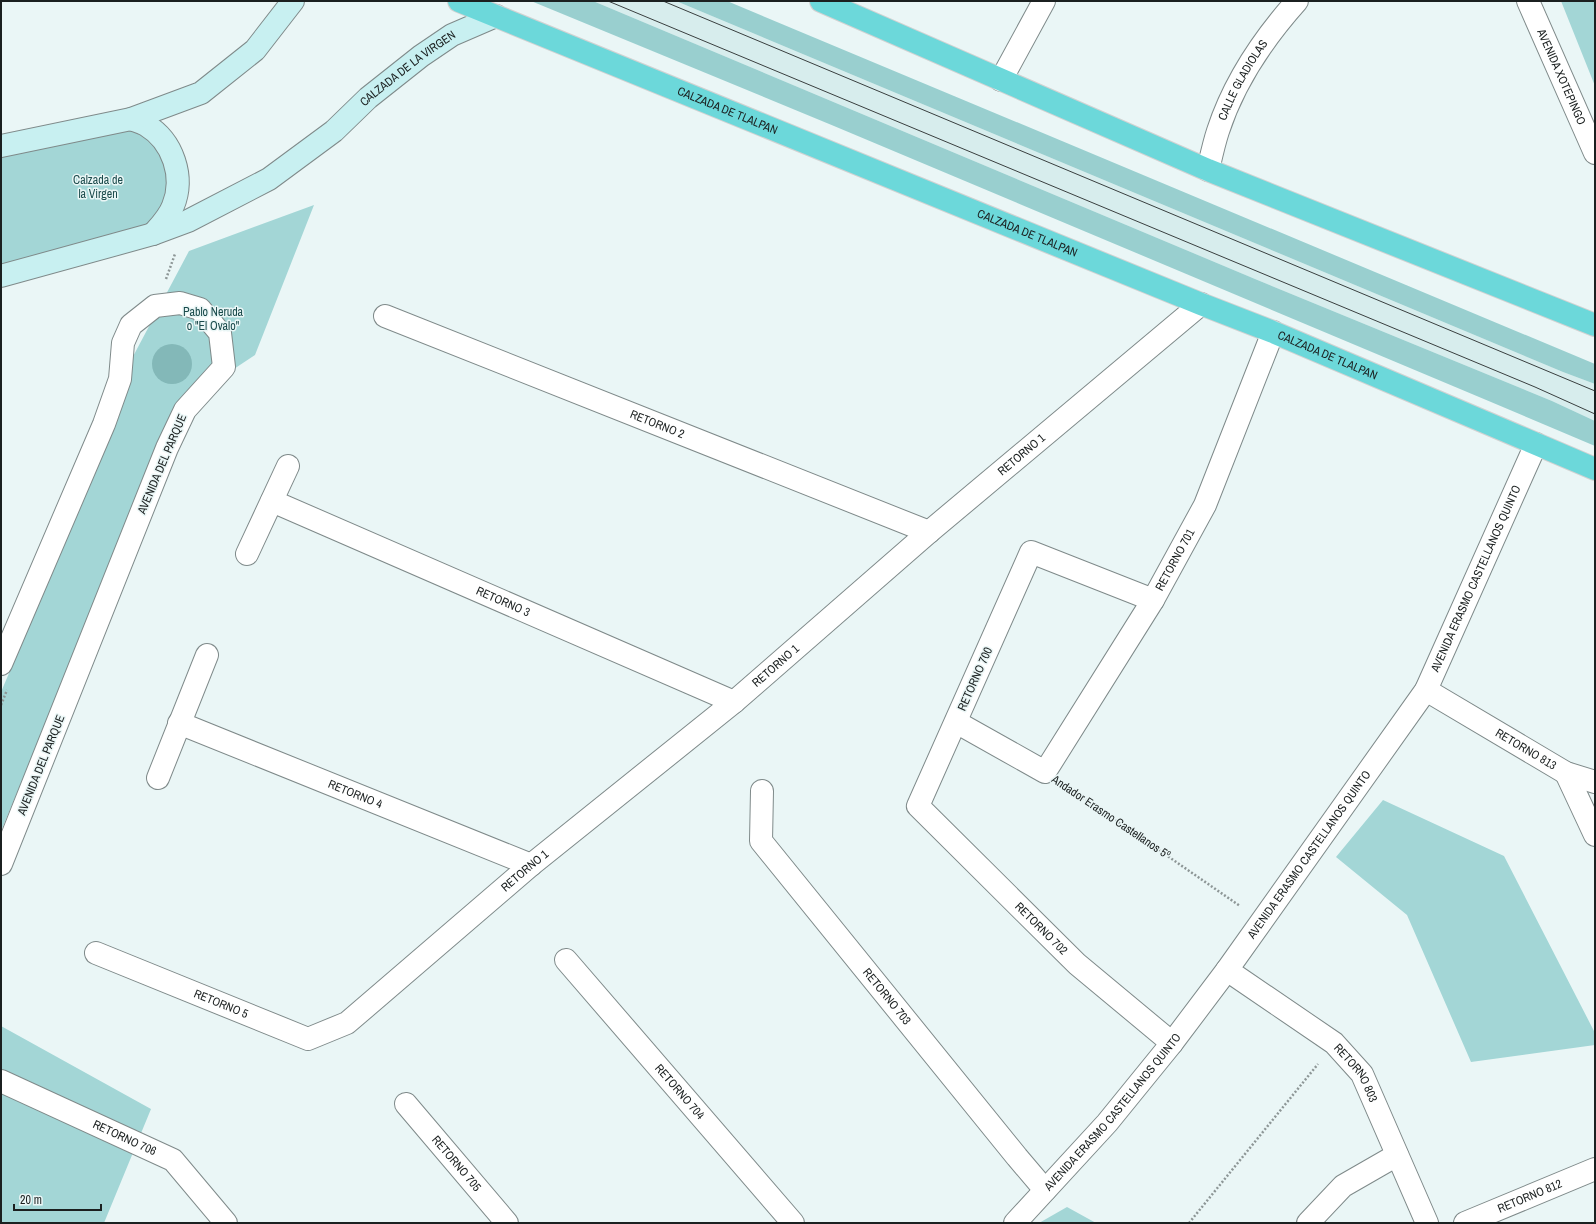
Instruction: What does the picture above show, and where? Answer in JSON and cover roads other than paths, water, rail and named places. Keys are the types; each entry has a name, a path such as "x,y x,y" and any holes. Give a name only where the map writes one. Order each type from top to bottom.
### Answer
{"highway":[{"name":"CALZADA DE TLALPAN","path":"459,1 1272,332 1595,469"},
{"path":"821,1 1208,170 1595,325"}],"main road":[{"path":"1,146 131,118 201,93 255,50 293,1"},
{"name":"CALZADA DE LA VIRGEN","path":"1,276 153,234 188,221 269,179 334,132 368,98 421,56 452,35 496,16"},
{"path":"131,118 146,125 167,145 174,159 178,174 178,191 173,207 165,222 153,234"}],"street":[{"path":"1001,80 1044,1"},
{"name":"CALLE GLADIOLAS","path":"1208,170 1218,131 1233,94 1257,52 1275,26 1297,1"},
{"name":"AVENIDA XOTEPINGO","path":"1528,1 1595,153"},
{"name":"AVENIDA DEL PARQUE","path":"1,864 167,448 185,410 224,367 220,333 200,310 180,303 155,306 131,325 123,343 120,378 104,424 6,673"},
{"name":"RETORNO 1","path":"347,1023 531,865 734,702 929,532 1201,304"},
{"name":"RETORNO 2","path":"385,316 929,532"},
{"name":"RETORNO 701","path":"1045,772 1153,600 1205,505 1272,332"},
{"name":"AVENIDA ERASMO CASTELLANOS QUINTO","path":"1015,1223 1107,1123 1172,1043 1262,920 1426,690 1536,444"},
{"path":"248,554 288,466"},
{"name":"RETORNO 3","path":"272,501 734,702"},
{"name":"RETORNO 700","path":"918,806 1031,552 1153,600"},
{"path":"158,778 207,655"},
{"name":"RETORNO 813","path":"1426,690 1566,773 1595,835"},
{"name":"Andador Erasmo Castellanos 5º","path":"956,722 1045,772"},
{"name":"RETORNO 4","path":"179,723 531,865"},
{"path":"1566,773 1595,782"},
{"name":"RETORNO 703","path":"762,791 761,842 1045,1190"},
{"name":"RETORNO 702","path":"918,806 1077,964 1172,1043"},
{"name":"RETORNO 5","path":"96,953 308,1039 347,1023"},
{"name":"RETORNO 704","path":"566,960 793,1223"},
{"name":"RETORNO 803","path":"1226,970 1334,1043 1362,1074 1427,1223"},
{"name":"RETORNO 706","path":"1,1081 174,1160 226,1223"},
{"name":"RETORNO 705","path":"406,1104 508,1223"},
{"path":"1308,1223 1344,1186 1397,1155"},
{"name":"RETORNO 812","path":"1465,1223 1595,1169"}],"tram line":[{"path":"608,1 1535,387 1595,414"},
{"path":"663,1 1595,391"}],"park label":[{"name":"Calzada de la Virgen","path":"98,187"},
{"name":"Pablo Neruda o \"El Ovalo\"","path":"213,319"}]}
